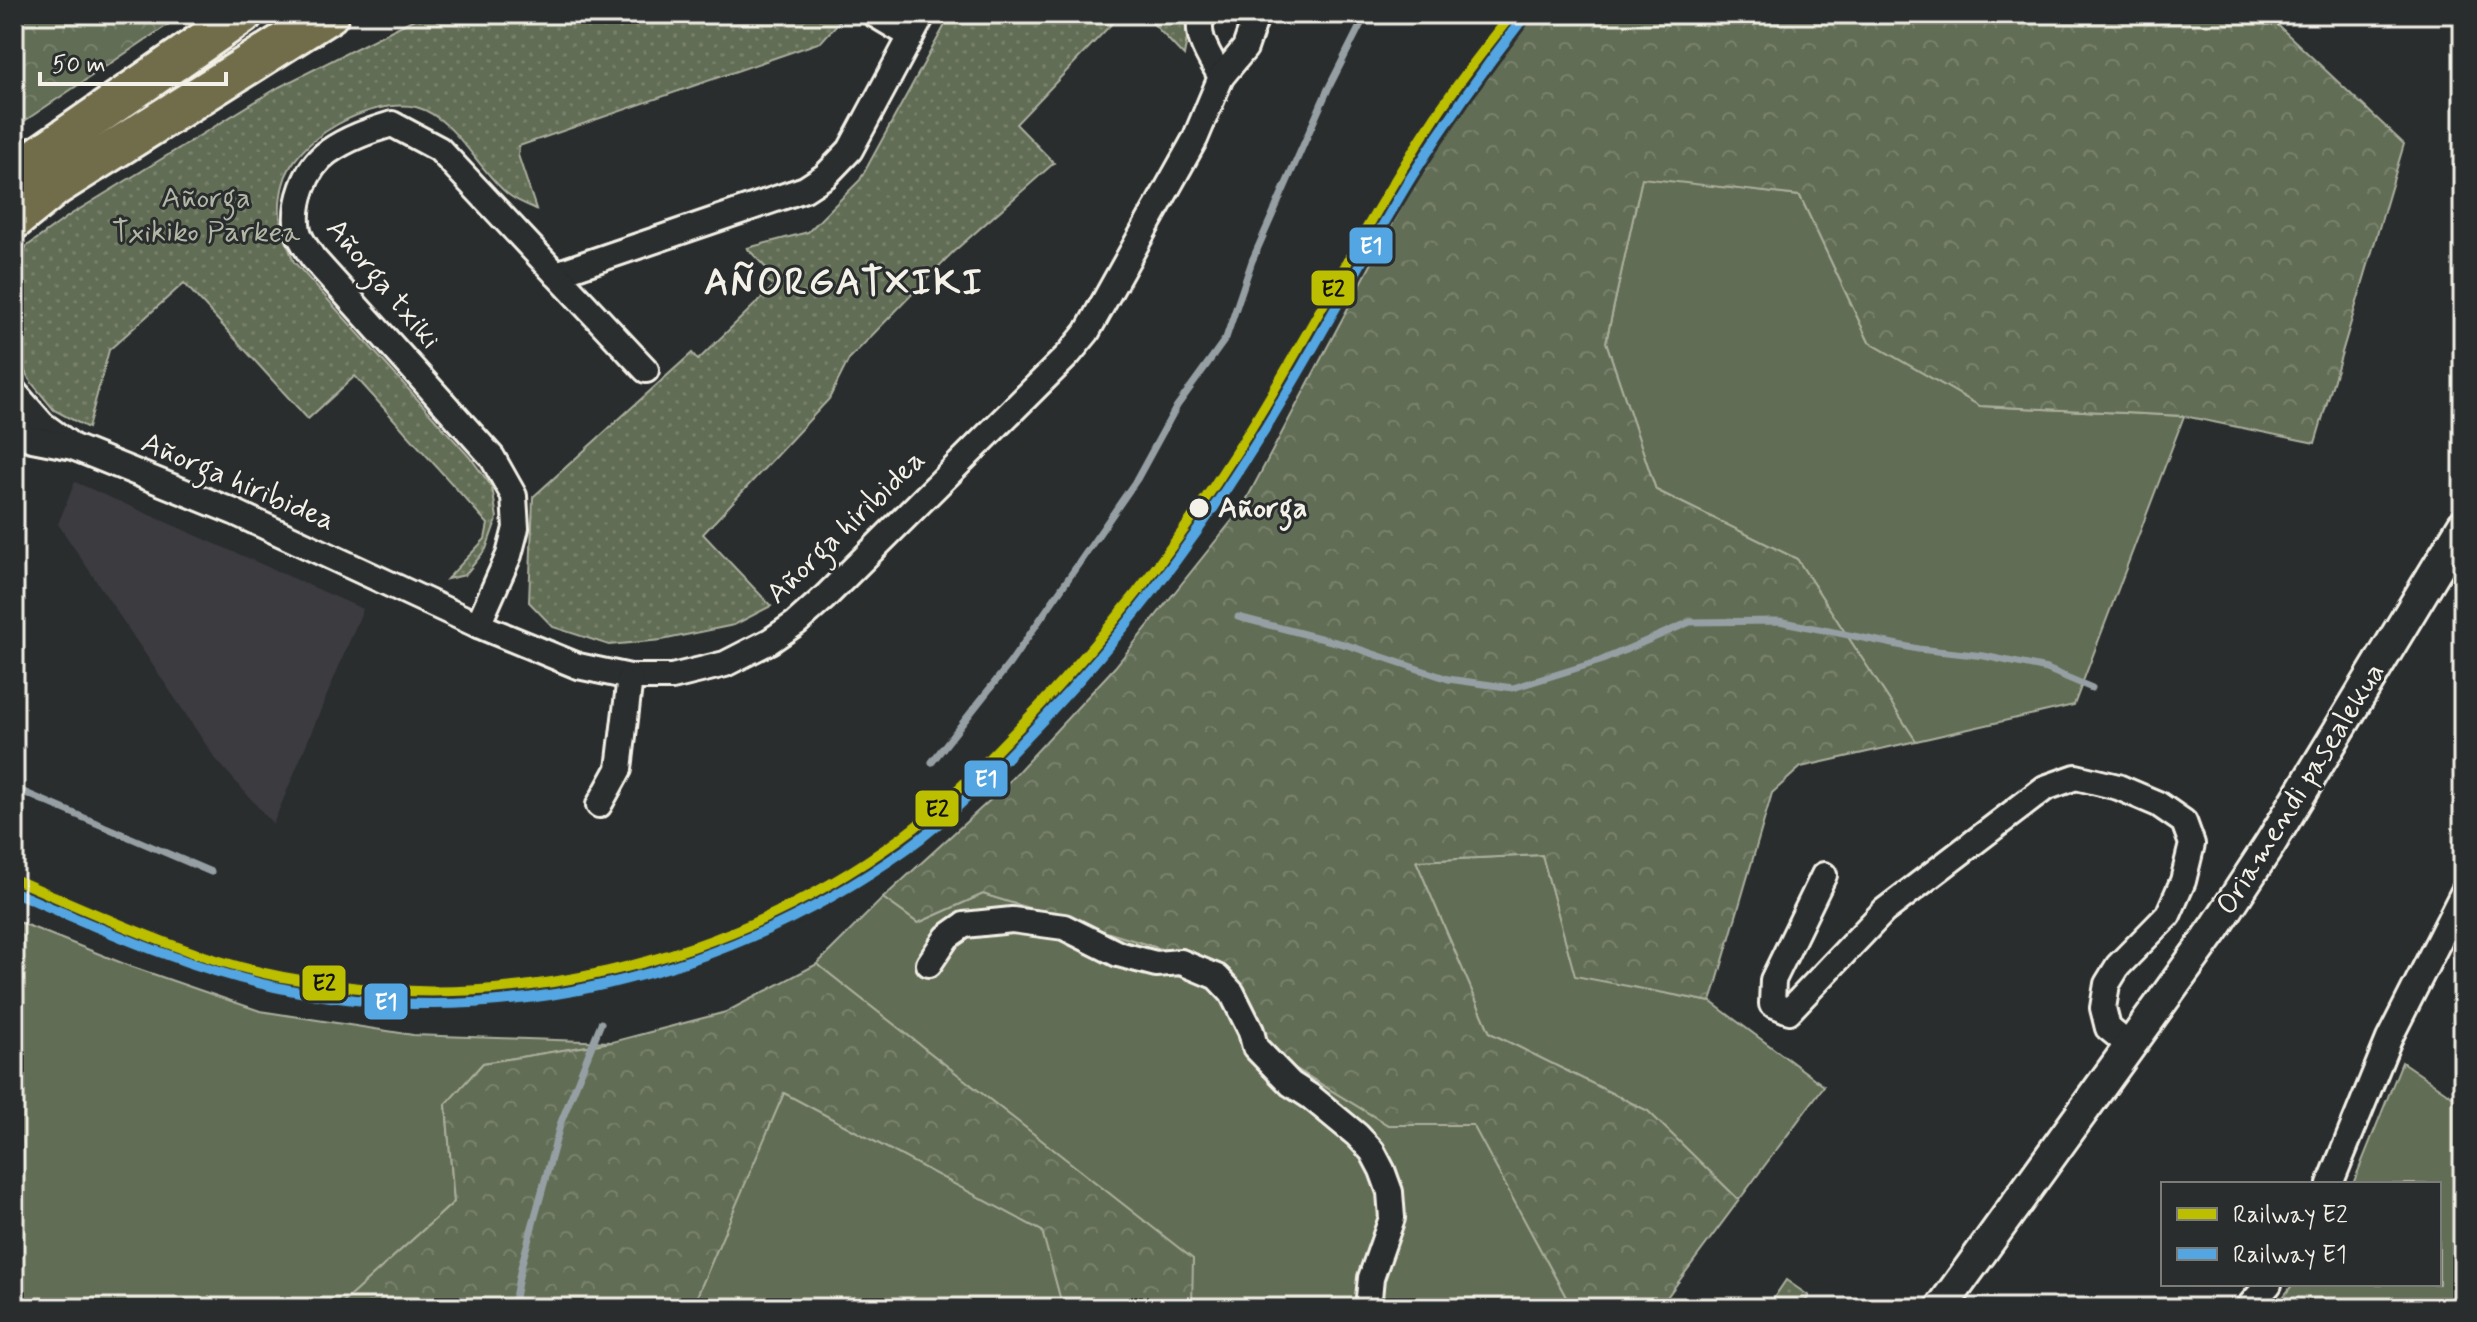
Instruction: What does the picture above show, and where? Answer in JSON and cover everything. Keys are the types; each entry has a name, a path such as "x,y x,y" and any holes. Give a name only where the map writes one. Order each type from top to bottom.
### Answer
{"main road":[{"path":"14,173 243,14"},
{"path":"14,220 56,186 329,14"}],"street":[{"path":"874,14 911,36"},
{"path":"556,274 805,189 825,176 850,150 923,14"},
{"path":"1204,14 1200,20 1200,36 1221,77"},
{"name":"Añorga hiribidea","path":"14,432 73,447 234,512 478,625 578,666 630,677 672,677 725,664 770,641 796,623 1068,355 1087,332 1195,139 1221,77 1245,48 1255,15"},
{"name":"Añorga txiki","path":"478,625 509,555 516,528 514,496 492,457 313,258 298,234 296,203 309,174 325,154 355,136 392,124 439,149 646,370"},
{"name":"Añorga hiribidea","path":"14,392 42,424 73,447"},
{"name":"Oriamendi pasealekua","path":"1941,1308 2215,928 2270,844 2463,525"},
{"path":"599,805 619,769 630,677"},
{"name":"Oriamendi pasealekua","path":"1824,875 1773,980 1772,1004 1789,1011 1884,911 2045,788 2076,777 2118,787 2158,804 2184,822 2192,844 2183,881 2168,915 2118,966 2107,984 2103,1008 2108,1028 2130,1046"},
{"path":"2331,1182 2389,1039 2463,893"},
{"path":"929,964 947,937 964,925 1012,920 1064,927 1118,954 1156,964 1181,962 1217,977 1232,993 1251,1031 1255,1047 1291,1084 1357,1135 1372,1151 1382,1170 1390,1192 1392,1218 1371,1278 1368,1308"},
{"path":"2248,1308 2267,1286"}],"shaded area":[{"path":"75,482 363,609 273,824 215,758 58,524"}],"green space":[{"path":"22,14 184,14 14,128 14,22"},
{"name":"Añorga Txikiko Parkea","path":"424,14 846,14 821,42 519,146 518,155 536,209 509,195 455,133 430,113 416,107 378,108 336,125 318,137 290,168 283,185 280,216 294,262 472,460 492,487 497,518 486,549 465,575 447,579 485,539 488,524 355,376 308,419 184,283 109,350 88,428 54,410 31,382 14,353 14,270 26,247 70,215 279,87"},
{"path":"951,14 1121,14 1016,124 1054,163 952,253 849,359 829,399 703,534 771,606 734,625 662,640 609,645 553,627 529,602 533,497 692,353 698,360 774,286 763,277 769,271 747,248 808,232 860,180"},
{"path":"1144,14 1191,14 1184,56"},
{"path":"1526,14 2266,14 2404,144 2315,443 2184,416 1980,406 1869,342 1800,196 1642,178 1606,342 1656,490 1797,559 1916,741 1801,767 1772,793 1711,1002 1575,976 1542,855 1416,861 1490,1033 1648,1111 1739,1200 1659,1308 1572,1308 1473,1125 1388,1125 1272,1054 1230,970 983,894 918,923 883,898 1000,791 1115,667 1242,508 1444,127"},
{"path":"1642,177 1800,196 1869,342 1980,406 2184,416 2074,705 1916,741 1797,559 1656,490 1606,342"},
{"path":"1542,855 1575,975 1711,1002 1824,1086 1739,1200 1648,1111 1490,1033 1416,861"},
{"path":"983,894 1231,970 1272,1054 1388,1125 1473,1124 1572,1308 1192,1308 1192,1259 817,964 883,898 918,923"},
{"path":"14,920 127,965 260,1011 413,1035 612,1042 483,1063 446,1105 454,1202 337,1308 14,1308"},
{"path":"817,964 1193,1259 1192,1308 1063,1308 1042,1231 784,1093 692,1308 337,1308 454,1202 446,1104 483,1063 612,1042 726,1012"},
{"path":"2402,1062 2452,1096 2463,1092 2463,1308 2275,1308 2292,1286 2441,1286 2441,1182 2354,1182"},
{"path":"783,1092 1043,1231 1063,1308 692,1308"},
{"path":"1786,1280 1809,1296 1801,1308 1767,1308"}],"waterway":[{"path":"932,762 1010,663 1137,479 1177,406 1226,338 1252,261 1328,89 1366,14"},
{"path":"1238,617 1347,645 1448,679 1513,688 1600,661 1690,622 1779,621 1918,649 1984,656 2047,669 2092,688"},
{"path":"14,788 211,872"},
{"path":"513,1308 521,1267 561,1122 601,1023"}],"rail line":[{"name":"E2","path":"14,879 146,935 248,969 365,988 446,991 527,985 607,972 685,950 761,920 833,882 902,837 980,768 1099,639 1158,565 1238,449 1435,117 1512,14"},
{"name":"E1","path":"14,892 142,946 241,979 358,1000 441,1004 524,998 606,984 686,962 763,931 838,893 908,848 965,800 1049,714 1139,609 1246,459 1412,176 1521,21"}],"place":[{"name":"Añorga","path":"1199,508"}],"district":[{"name":"AÑORGATXIKI","path":"844,283"}]}
